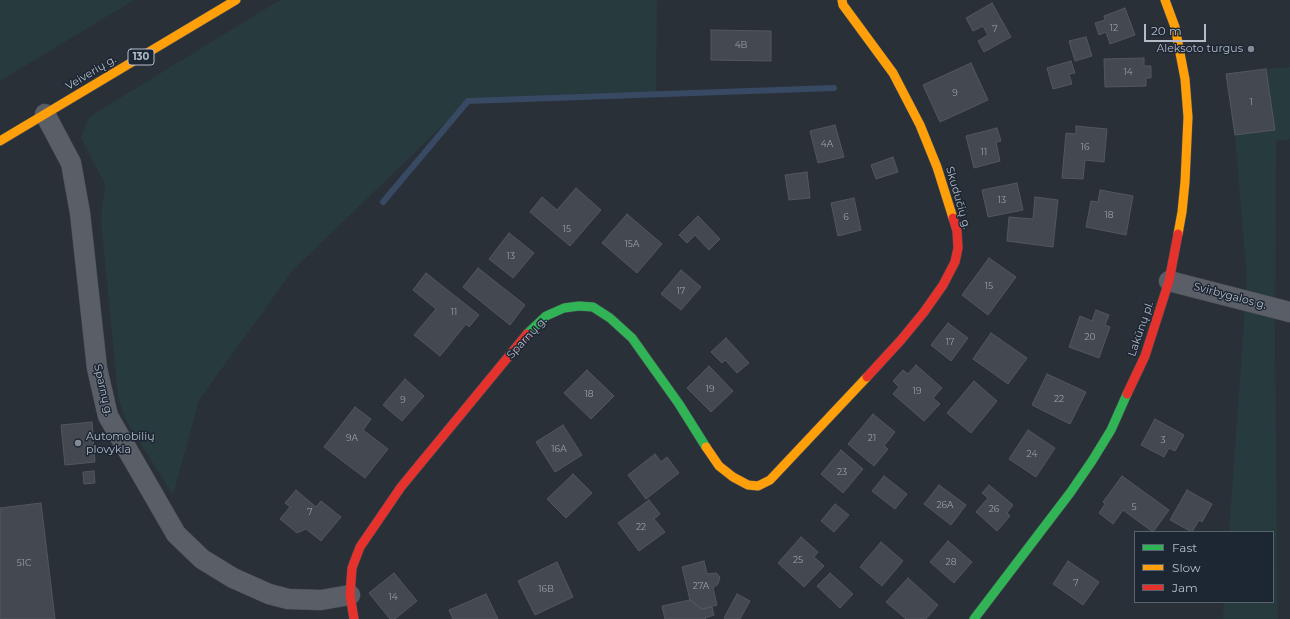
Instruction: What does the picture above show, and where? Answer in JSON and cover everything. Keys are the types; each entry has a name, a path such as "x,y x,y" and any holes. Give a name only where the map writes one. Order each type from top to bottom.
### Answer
{"street":[{"name":"Veiverių g.","path":"0,141 236,0"},
{"name":"Skudučių g.","path":"770,480 896,346 924,312 943,285 955,262 958,248 957,231 937,167 920,124 894,73 843,5 842,0"},
{"name":"Lakūnų pl.","path":"974,619 1070,493 1111,430 1145,356 1169,281 1182,212 1188,117 1185,79 1175,27 1165,0"},
{"name":"Sparnų g.","path":"45,114 71,163 80,213 97,368 108,416 176,534 202,559 233,578 269,594 288,599 321,600 350,595"},
{"name":"Svirbygalos g.","path":"1169,281 1290,312"},
{"name":"Sparnų g.","path":"354,619 350,595 352,568 360,547 379,518 401,487 530,332 546,316 564,308 579,306 593,307 610,318 632,338 679,404 707,450 719,466 733,477 748,485 758,486 770,480"}],"green space":[{"path":"0,0 134,0 0,81"},
{"path":"280,0 657,0 656,94 468,101 293,270 199,400 173,495 125,419 118,396 101,219 105,184 81,138 89,117"},
{"path":"1290,67 1290,139 1276,141 1275,352 1278,619 1223,619 1224,603 1274,603 1274,531 1229,531 1247,280 1235,135 1275,130 1266,69"}],"building":[{"path":"992,3 1011,37 984,52 978,41 988,35 983,26 973,31 966,18"},
{"path":"1125,8 1135,35 1110,44 1106,32 1099,35 1095,23 1105,20 1104,16"},
{"path":"711,30 771,31 771,61 711,60"},
{"path":"1086,37 1092,56 1075,61 1069,41"},
{"path":"1144,58 1144,66 1151,66 1151,78 1146,78 1146,86 1105,87 1104,59"},
{"path":"1071,61 1075,73 1069,74 1072,84 1053,89 1047,68"},
{"path":"971,63 988,100 940,122 923,85"},
{"path":"1266,69 1275,130 1235,135 1226,74"},
{"path":"835,125 844,157 818,163 810,131"},
{"path":"1076,126 1107,129 1104,162 1085,160 1083,179 1062,178 1066,133 1076,134"},
{"path":"997,128 1001,141 996,142 1000,161 974,168 966,136"},
{"path":"893,157 898,172 876,179 871,165"},
{"path":"807,172 810,198 789,200 785,175"},
{"path":"1017,183 1023,210 988,217 982,190"},
{"path":"576,188 601,210 570,246 530,212 542,197 557,210"},
{"path":"1100,190 1133,196 1126,235 1086,227 1091,201 1098,202"},
{"path":"1035,197 1058,200 1053,247 1007,241 1009,217 1033,219"},
{"path":"854,198 861,230 838,236 831,203"},
{"path":"627,214 662,244 637,273 602,243"},
{"path":"698,216 720,239 709,250 695,235 687,243 679,235"},
{"path":"509,233 534,253 513,278 489,259"},
{"path":"989,258 1016,277 988,315 962,295"},
{"path":"478,268 525,305 510,325 463,287"},
{"path":"681,270 701,287 681,310 661,294"},
{"path":"426,273 479,315 469,327 466,324 440,356 414,335 436,309 413,290"},
{"path":"1096,310 1109,315 1105,325 1110,327 1099,358 1069,347 1080,316 1092,321"},
{"path":"948,323 968,338 951,361 931,345"},
{"path":"991,333 1027,358 1008,384 973,359"},
{"path":"726,338 749,363 737,373 725,360 722,363 711,352"},
{"path":"916,365 942,388 933,398 940,404 924,421 893,394 899,387 893,381 903,370 908,374"},
{"path":"709,366 733,391 711,412 687,388"},
{"path":"587,370 614,396 591,419 564,393"},
{"path":"1047,374 1086,392 1070,424 1032,405"},
{"path":"405,379 424,396 402,421 383,405"},
{"path":"974,381 997,401 971,433 947,413"},
{"path":"355,407 371,419 363,430 388,449 365,478 324,447"},
{"path":"873,414 895,432 884,446 888,449 874,466 848,444"},
{"path":"1155,419 1184,435 1175,451 1169,448 1164,457 1141,445"},
{"name":"Automobilių plovykla","path":"92,422 95,462 65,465 61,425"},
{"path":"563,425 582,455 555,472 536,442"},
{"path":"1028,430 1055,448 1036,477 1009,459"},
{"path":"841,450 863,469 843,493 821,474"},
{"path":"655,454 661,462 667,457 679,473 646,499 628,475"},
{"path":"94,471 95,483 84,484 83,472"},
{"path":"573,474 592,493 566,518 547,499"},
{"path":"884,476 907,494 895,509 872,491"},
{"path":"1122,476 1169,510 1154,531 1152,531 1123,510 1113,524 1099,513 1105,504 1103,502"},
{"path":"939,485 966,505 951,525 924,504"},
{"path":"989,485 1013,505 1007,513 1010,516 997,531 976,512 988,498 982,493"},
{"path":"296,490 316,507 321,501 341,517 321,541 306,529 297,533 280,519 290,507 285,503"},
{"path":"1187,490 1212,504 1202,522 1199,520 1193,531 1170,520"},
{"path":"649,500 660,514 654,519 665,532 639,551 618,523"},
{"path":"41,503 55,619 0,619 0,508"},
{"path":"835,504 849,515 834,532 821,521"},
{"path":"801,537 818,552 814,557 824,566 804,587 778,563"},
{"path":"948,541 972,562 954,583 930,562"},
{"path":"881,542 903,561 882,586 860,567"},
{"path":"704,561 707,574 716,573 720,577 718,584 713,588 717,605 702,609 690,600 682,567"},
{"path":"1068,561 1099,582 1083,605 1053,584"},
{"path":"557,562 573,597 535,615 518,581"},
{"path":"394,573 417,601 395,619 390,619 369,593"},
{"path":"830,573 853,594 840,608 817,586"},
{"path":"908,578 938,605 926,619 906,619 886,602"},
{"path":"486,594 498,619 453,619 449,610"},
{"path":"737,594 750,601 740,619 726,619 724,618"},
{"path":"690,600 702,609 712,607 714,615 705,618 706,619 665,619 662,606"}],"waterway":[{"path":"383,202 468,101 834,88"}],"traffic: fast":[{"path":"527,334 546,316 564,308 579,306 593,307 610,318 632,338 679,404 706,447"},
{"path":"974,619 1070,493 1092,461 1111,430 1127,394"}],"traffic: slow":[{"path":"0,141 236,0"},
{"path":"842,0 843,5 893,73 920,125 937,167 953,218"},
{"path":"1165,0 1175,27 1185,79 1188,117 1185,182 1178,234"},
{"path":"706,447 719,466 733,477 748,485 758,486 770,480 867,377"}],"traffic: jam":[{"path":"867,377 901,340 924,312 943,285 955,262 958,248 957,231 953,218"},
{"path":"1127,394 1145,356 1169,281 1178,234"},
{"path":"354,619 350,595 352,568 360,547 401,487 527,334"}],"place":[{"name":"Aleksoto turgus","path":"1251,49"},
{"name":"Automobilių plovykla","path":"78,443"}]}
